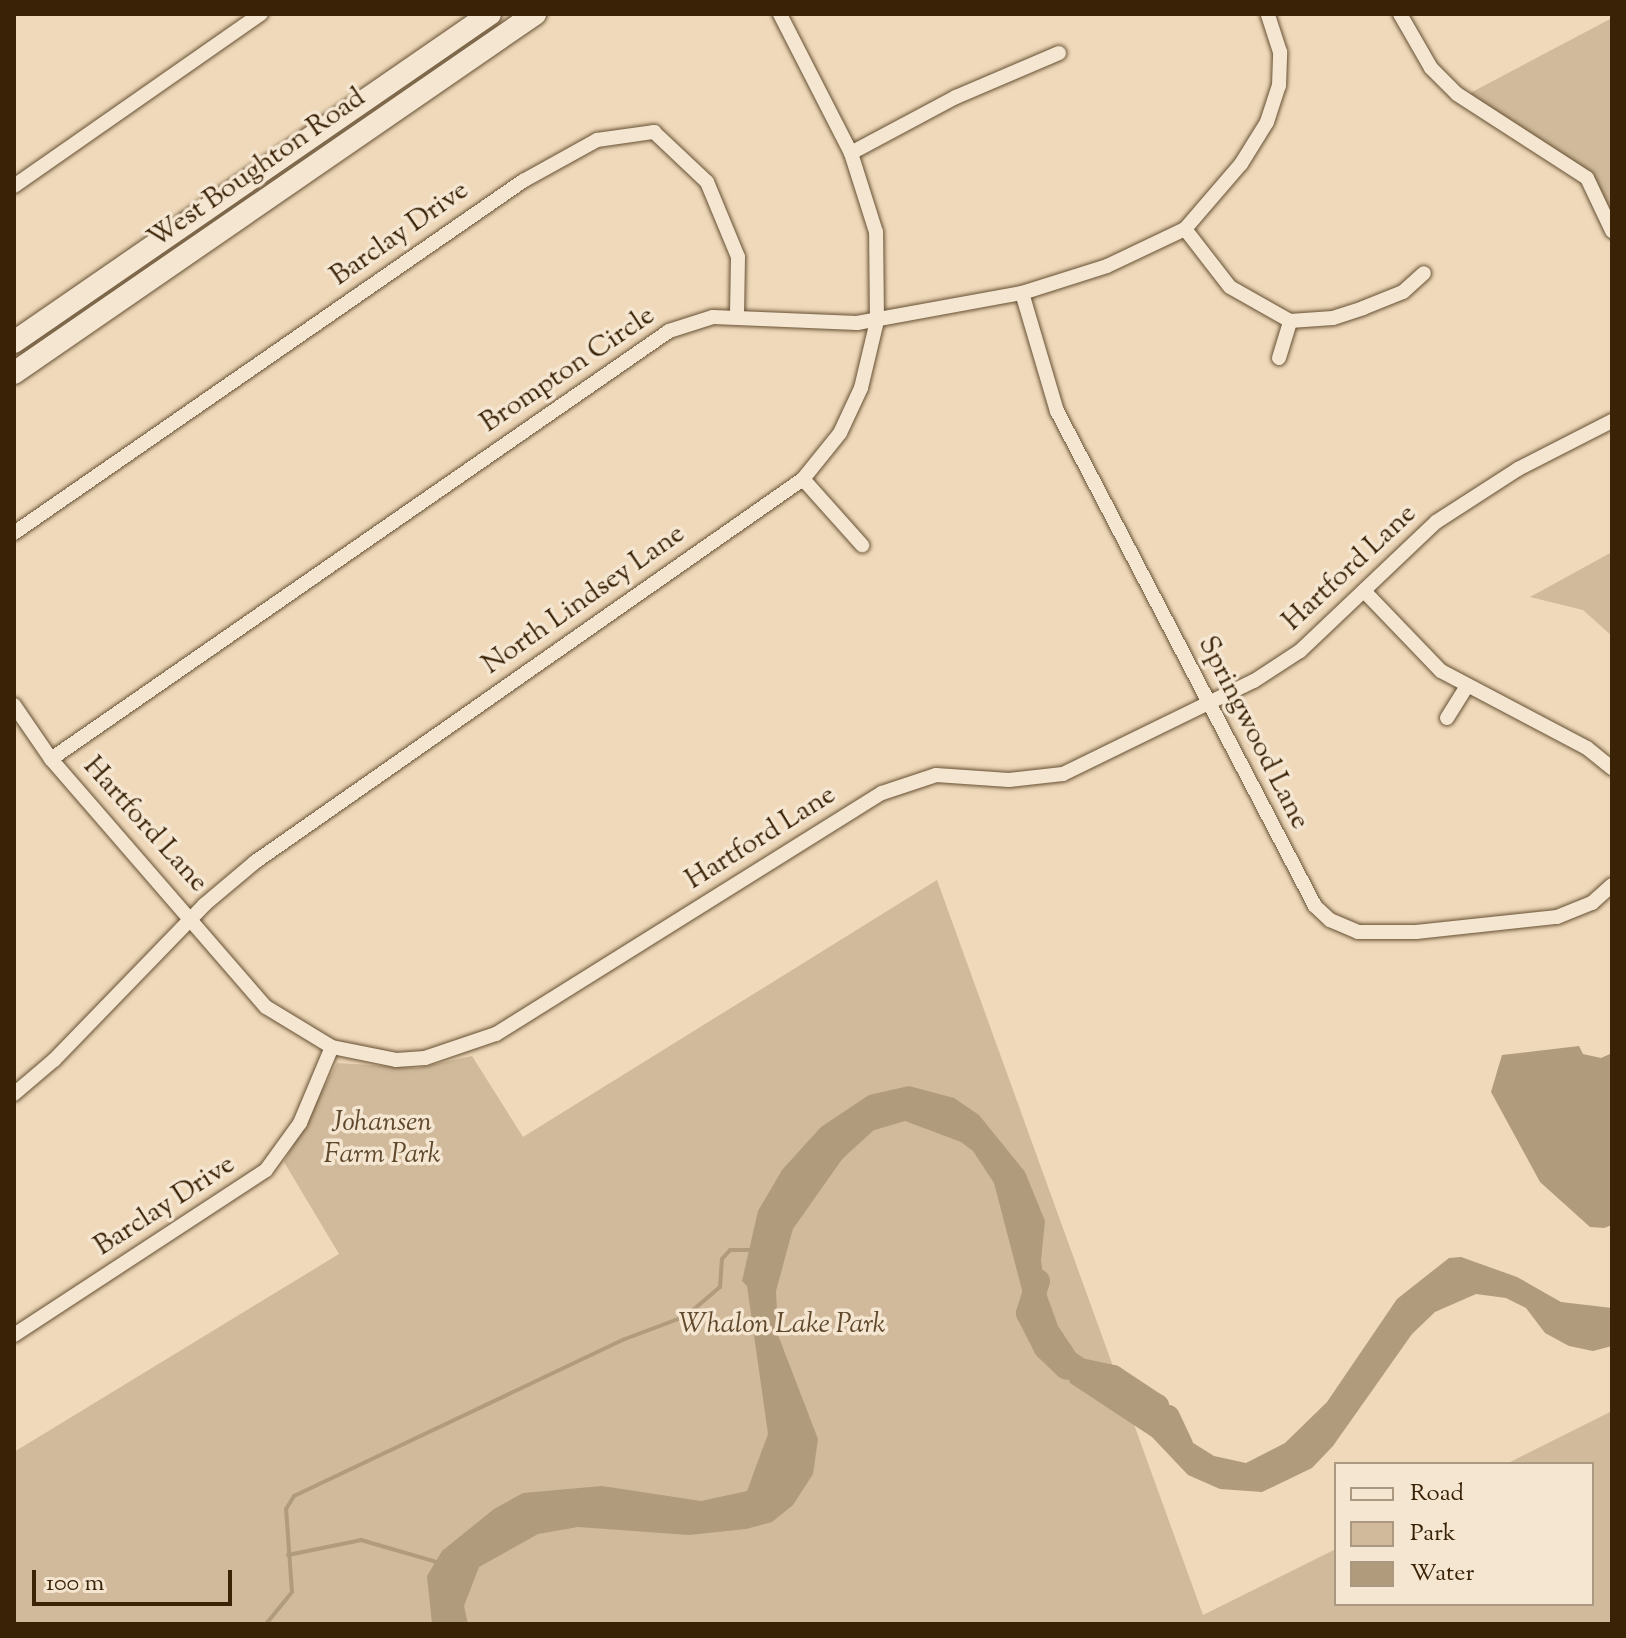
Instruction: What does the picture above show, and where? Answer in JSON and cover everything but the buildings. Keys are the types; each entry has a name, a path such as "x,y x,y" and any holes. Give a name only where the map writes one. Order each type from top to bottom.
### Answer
{"main road":[{"name":"West Boughton Road","path":"14,342 490,14"},
{"name":"West Boughton Road","path":"14,373 535,14"}],"street":[{"path":"14,186 261,14"},
{"name":"North Lindsey Lane","path":"14,1094 54,1060 192,916 277,845 803,479 840,433 861,388 877,321 876,232 851,153 780,14"},
{"name":"Brompton Circle","path":"51,759 646,345 692,321 737,317 818,324 877,321 1022,293 1107,266 1185,229 1241,164 1267,122 1279,86 1280,52 1268,14"},
{"path":"1400,14 1431,68 1457,94 1587,178 1612,231"},
{"path":"851,153 956,97 1059,53"},
{"name":"Barclay Drive","path":"14,533 523,181 597,140 654,132 707,182 738,257 737,317"},
{"path":"1185,229 1230,287 1290,321 1324,319 1363,308 1403,292 1424,273"},
{"name":"Springwood Lane","path":"1022,293 1057,411 1315,906 1343,927 1376,935 1557,917 1592,903 1612,885"},
{"path":"1279,358 1290,321"},
{"name":"Hartford Lane","path":"14,705 51,759 192,916 266,1007 332,1047 396,1060 475,1045 882,793 936,775 1009,780 1063,774 1278,667 1436,522 1518,469 1612,421"},
{"path":"803,479 862,545"},
{"path":"1364,591 1416,651 1466,687 1587,748 1612,768"},
{"path":"1447,718 1466,687"},
{"name":"Barclay Drive","path":"14,1335 266,1170 300,1123 332,1047"}],"green space":[{"path":"1612,18 1612,246 1582,182 1457,100"},
{"path":"1612,552 1612,636 1583,610 1530,597"},
{"name":"Whalon Lake Park","path":"937,880 1203,1615 1334,1550 1334,1606 1594,1606 1594,1462 1510,1462 1612,1411 1612,1624 14,1624 14,1452 339,1254 284,1162 337,1063 417,1068 472,1056 523,1137"}],"water":[{"path":"1579,1046 1583,1054 1601,1058 1612,1053 1612,1225 1604,1228 1590,1227 1540,1182 1491,1092 1502,1055"},
{"path":"909,1086 954,1098 979,1115 1025,1172 1045,1221 1041,1260 1045,1290 1058,1326 1076,1353 1157,1406 1155,1415 1168,1417 1182,1436 1214,1456 1246,1463 1285,1443 1327,1402 1397,1299 1449,1258 1461,1257 1517,1277 1561,1302 1612,1308 1612,1346 1593,1351 1569,1346 1545,1333 1526,1308 1506,1298 1476,1294 1435,1312 1412,1334 1333,1446 1312,1468 1262,1492 1220,1489 1188,1475 1152,1437 1070,1383 1066,1367 1046,1348 1028,1313 994,1183 973,1151 961,1142 905,1121 861,1134 852,1131 801,1199 776,1291 778,1335 818,1439 813,1474 793,1505 772,1522 746,1529 689,1535 578,1527 538,1534 479,1567 464,1606 468,1624 432,1624 427,1576 442,1551 494,1509 523,1493 602,1486 701,1501 747,1491 768,1434 747,1286 742,1281 758,1211 782,1170 821,1127 869,1095"}],"waterway":[{"path":"781,1225 834,1150 877,1111"},
{"path":"266,1624 292,1592 286,1509 294,1496 625,1339 686,1316 720,1287 722,1259 730,1250 750,1250"},
{"path":"1038,1281 1028,1313 1046,1348 1066,1367 1113,1377 1157,1406 1155,1414 1168,1417 1181,1445"},
{"path":"288,1555 361,1540 440,1563"}],"park label":[{"name":"Johansen Farm Park","path":"382,1139"}]}
